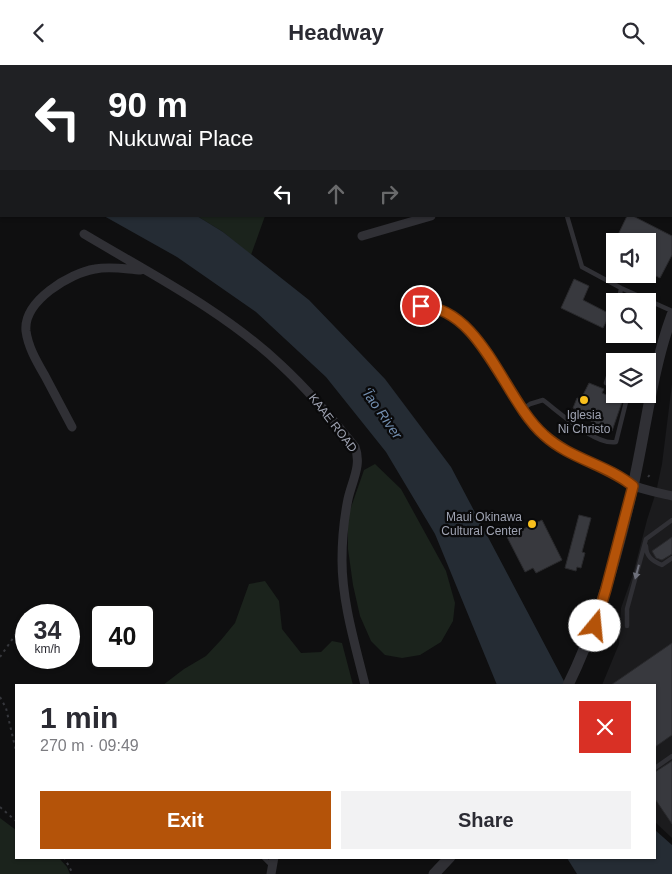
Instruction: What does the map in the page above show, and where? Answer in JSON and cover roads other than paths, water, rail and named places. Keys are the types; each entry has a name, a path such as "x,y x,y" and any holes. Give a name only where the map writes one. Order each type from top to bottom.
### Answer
{"street":[{"path":"362,236 428,217"},
{"name":"KAAE ROAD","path":"84,234 237,329 280,364 320,403 355,447 358,455 358,465 348,499 343,529 343,590 365,684"},
{"name":"KAAE ROAD","path":"72,427 30,347 26,329 30,313 55,286 74,275 90,270 107,268 144,270"},
{"path":"421,306 438,308 448,313 475,338 487,353 532,424 555,445 616,474 633,486 672,496"},
{"path":"656,361 672,313"},
{"path":"568,684 595,626 606,589 633,486 646,403"},
{"path":"434,874 448,859"}],"lane":[{"path":"567,217 582,267 672,313"},
{"path":"620,288 620,293"},
{"path":"522,410 530,403 543,400 592,435 609,443 616,442 626,403"},
{"path":"627,626 627,609 646,539 672,520"},
{"path":"646,539 646,552 653,561 662,565 672,558"},
{"path":"656,767 672,756"}],"water":[{"name":"ʻĪao River","path":"106,217 199,217 223,232 309,300 385,379 451,467 565,684 497,684 435,534 386,452 326,377 256,312 177,257"},
{"path":"656,831 672,845 672,874 577,874 568,859 656,859"}],"place":[{"name":"Iglesia Ni Christo","path":"584,400"},
{"name":"Maui Okinawa Cultural Center","path":"532,524"}]}
